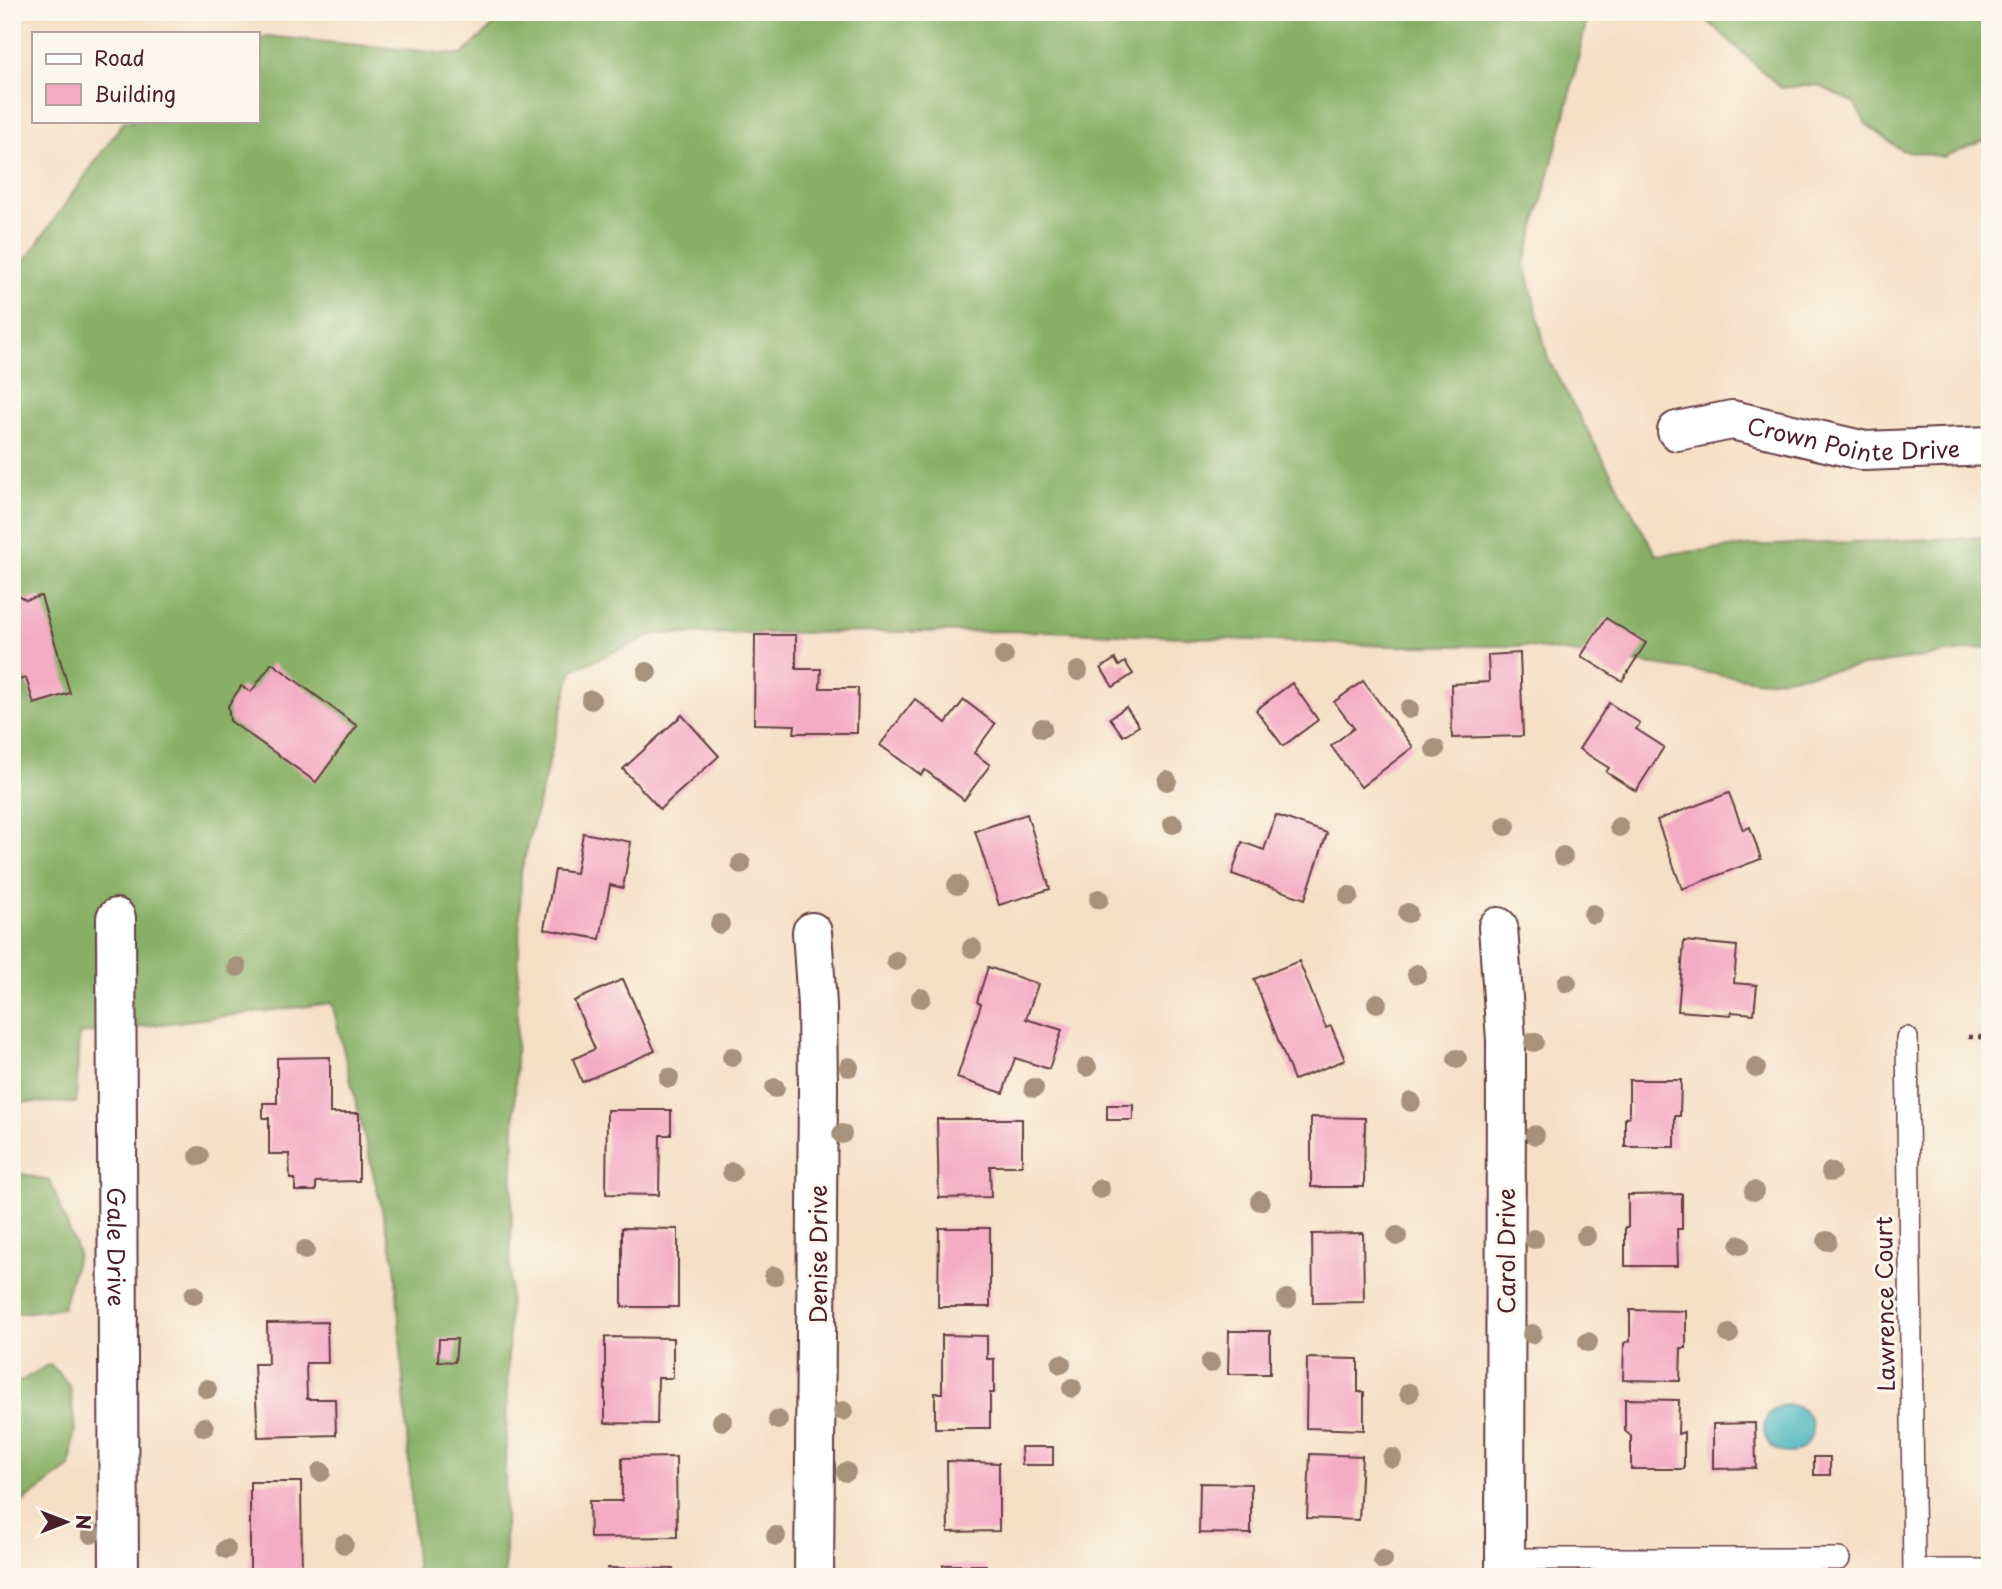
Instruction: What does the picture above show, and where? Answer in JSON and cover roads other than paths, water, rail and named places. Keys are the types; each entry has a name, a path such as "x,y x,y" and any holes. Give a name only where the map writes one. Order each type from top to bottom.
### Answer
{"street":[{"name":"Crown Pointe Drive","path":"1677,431 1732,420 1865,451 1990,446"},
{"name":"Gale Drive","path":"116,918 119,1577"},
{"name":"Carol Drive","path":"1498,926 1506,1040 1505,1568"},
{"name":"Denise Drive","path":"812,932 817,1005 818,1088 814,1577"}],"lane":[{"name":"Lawrence Court","path":"1907,1038 1914,1573"},
{"path":"1505,1568 1839,1559"},
{"path":"1914,1573 1990,1570"}],"water":[{"path":"1788,1405 1805,1412 1812,1429 1805,1446 1788,1453 1771,1446 1764,1429 1771,1412"}]}
